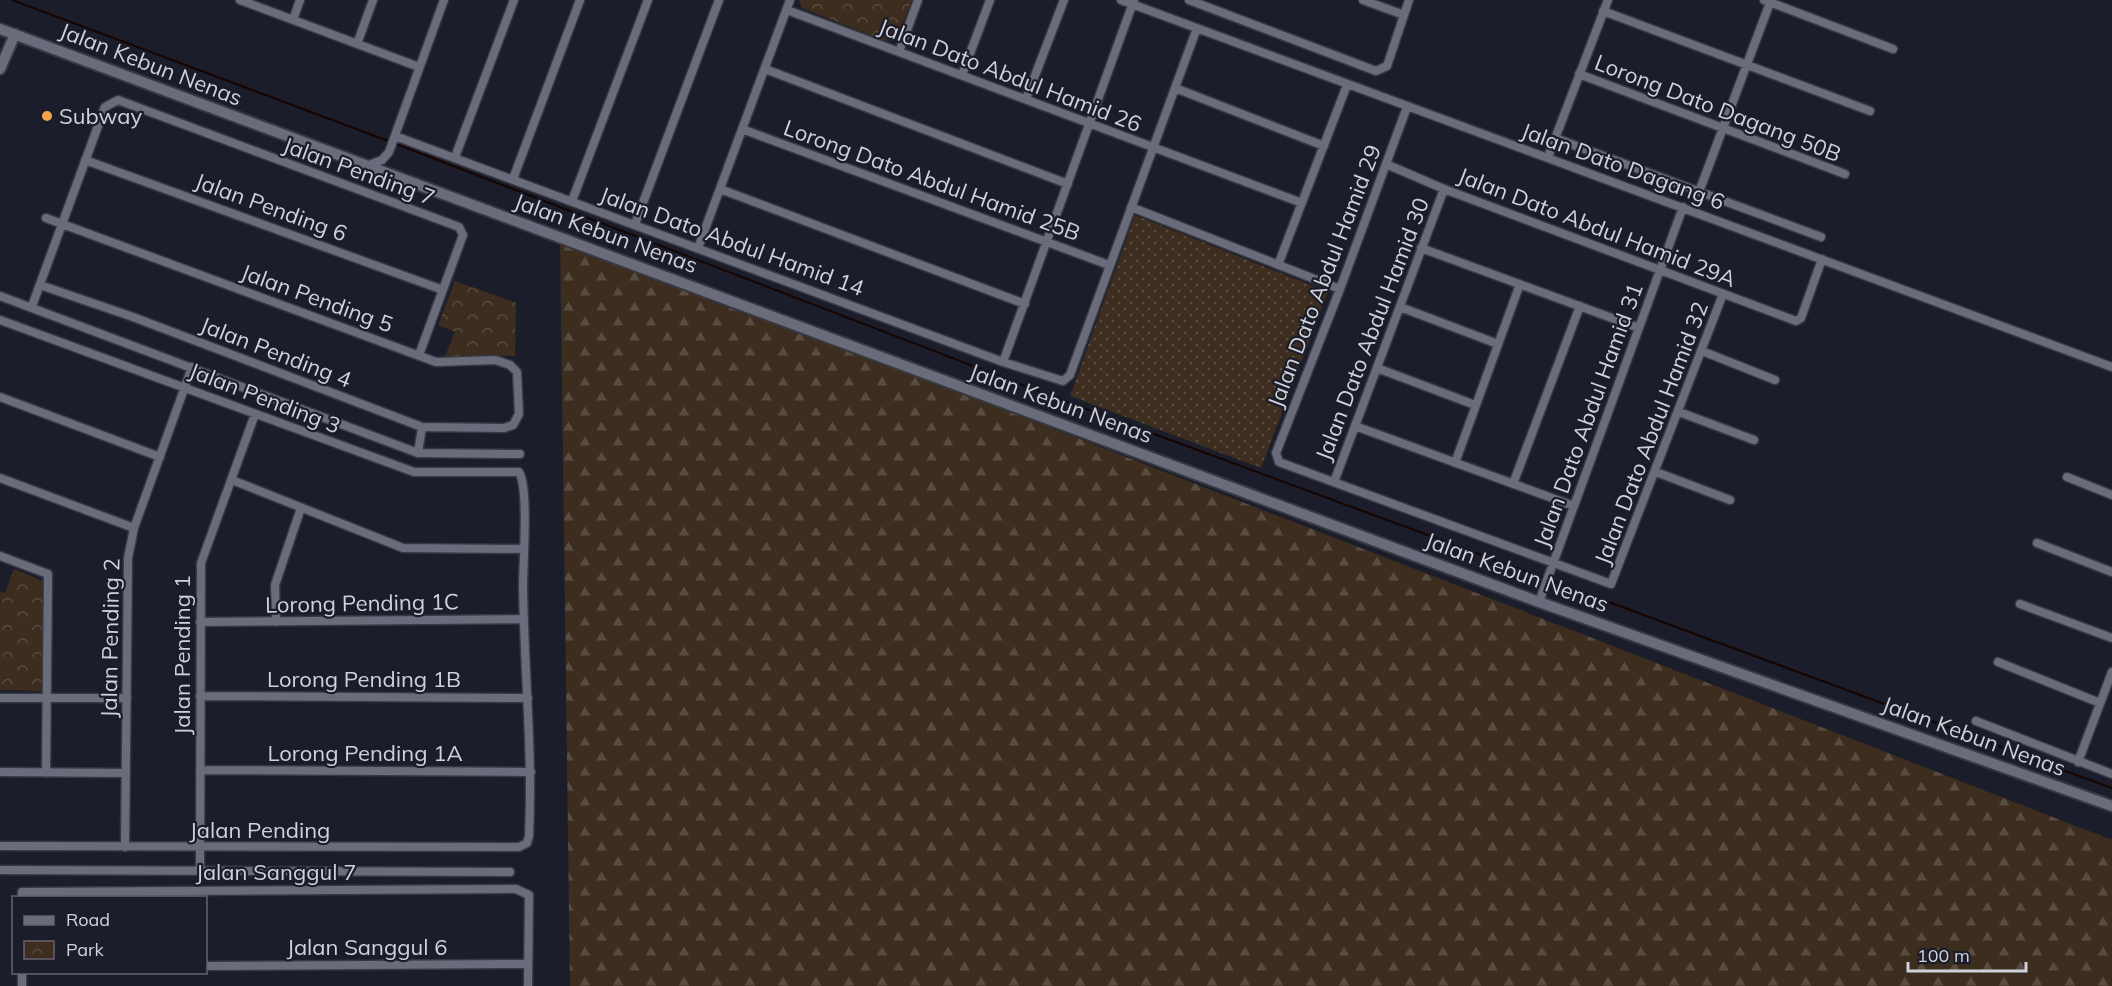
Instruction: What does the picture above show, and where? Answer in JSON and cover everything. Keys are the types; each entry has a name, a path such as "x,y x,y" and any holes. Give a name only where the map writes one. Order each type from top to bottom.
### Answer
{"street":[{"path":"240,0 418,67"},
{"path":"293,20 300,0"},
{"path":"357,44 373,0"},
{"path":"369,165 386,158 396,136 418,67 444,0"},
{"path":"455,158 513,0"},
{"path":"513,179 580,0"},
{"path":"572,201 648,0"},
{"path":"635,224 719,0"},
{"path":"698,248 790,0"},
{"path":"900,52 918,0"},
{"path":"962,75 990,0"},
{"path":"1026,99 1064,0"},
{"name":"Jalan Dato Dagang 6","path":"1121,0 1134,2 1347,85 2111,364"},
{"path":"1189,0 1376,71 1387,66 1410,0"},
{"path":"1363,0 1404,15"},
{"path":"1548,157 1608,0"},
{"path":"1699,192 1747,65 1768,1 1893,49"},
{"path":"1003,362 1134,2"},
{"name":"Jalan Dato Abdul Hamid 26","path":"787,10 1302,203"},
{"path":"1603,12 1870,111"},
{"path":"1109,265 1197,28"},
{"name":"Jalan Kebun Nenas","path":"0,29 1539,602 2112,806"},
{"path":"0,69 15,34"},
{"path":"765,69 1068,184"},
{"name":"Lorong Dato Dagang 50B","path":"1579,74 1845,174"},
{"path":"1278,265 1347,85"},
{"path":"1175,88 1324,146"},
{"name":"Jalan Pending 7","path":"85,160 105,107 118,100 459,227 463,235 418,355"},
{"name":"Jalan Dato Abdul Hamid 29","path":"1334,482 1279,462 1276,458 1407,107"},
{"name":"Lorong Dato Abdul Hamid 25B","path":"742,129 1109,265"},
{"name":"Jalan Dato Abdul Hamid 14","path":"396,136 1056,380 1063,381 1070,375 1109,265"},
{"path":"1555,138 1821,237"},
{"path":"32,306 85,160"},
{"name":"Jalan Pending 6","path":"85,160 443,290"},
{"name":"Jalan Dato Abdul Hamid 29A","path":"1386,164 1444,189 1796,321 1801,318 1822,259"},
{"path":"720,189 1024,304"},
{"name":"Jalan Dato Abdul Hamid 30","path":"1334,482 1444,189"},
{"path":"1131,207 1340,289"},
{"name":"Jalan Dato Abdul Hamid 31","path":"1539,602 1683,207"},
{"name":"Jalan Pending 5","path":"46,218 436,362 495,360 510,365 517,372 519,414 513,425 504,428"},
{"path":"1422,248 1639,328"},
{"path":"1455,463 1520,284"},
{"name":"Jalan Pending 4","path":"39,285 133,317 422,427 504,428"},
{"name":"Jalan Dato Abdul Hamid 32","path":"1553,564 1611,584 1724,294"},
{"path":"0,296 32,306 418,453 519,454"},
{"path":"1513,484 1580,306"},
{"path":"1400,307 1498,344"},
{"name":"Jalan Pending 3","path":"0,320 414,472 514,471 521,476 524,549"},
{"path":"1702,351 1775,380"},
{"name":"Jalan Pending 2","path":"125,847 128,558 134,528 192,367"},
{"path":"1377,368 1475,405"},
{"path":"0,397 160,457"},
{"path":"1679,412 1754,440"},
{"name":"Jalan Pending 1","path":"200,870 201,563 255,414"},
{"path":"1355,426 1574,506"},
{"path":"418,453 422,427"},
{"path":"1656,472 1730,500"},
{"path":"2067,477 2112,495"},
{"path":"0,478 134,528"},
{"path":"232,480 403,548 524,549 524,619 531,772"},
{"path":"1334,482 1553,564"},
{"path":"276,622 275,585 301,507"},
{"path":"2037,543 2112,572"},
{"path":"0,556 48,574 46,772"},
{"path":"2020,604 2112,638"},
{"name":"Lorong Pending 1C","path":"200,622 524,619"},
{"path":"1998,662 2100,703"},
{"path":"2079,762 2112,672"},
{"name":"Lorong Pending 1B","path":"200,696 404,695 528,698"},
{"path":"0,698 127,698"},
{"path":"1976,721 2112,774"},
{"name":"Lorong Pending 1A","path":"200,770 531,772"},
{"path":"0,772 126,773"},
{"name":"Jalan Pending","path":"0,846 519,847 527,843 529,836 531,772"},
{"path":"0,870 510,872"},
{"name":"Jalan Sanggul 7","path":"22,895 516,889 529,895 528,964"},
{"path":"528,964 528,986"},
{"name":"Jalan Sanggul 6","path":"207,966 528,964"}],"green space":[{"path":"799,0 912,0 897,38 885,41 802,8"},
{"path":"1135,215 1328,292 1261,468 1070,396"},
{"path":"560,237 2112,840 2112,986 570,986"},
{"path":"455,281 516,303 515,356 445,356 455,332 438,325"},
{"path":"14,569 43,581 42,691 0,690 0,591 5,593"}],"waterway":[{"path":"12,0 391,142"},
{"path":"396,144 1046,394 1544,578"},
{"path":"1549,580 2112,788"}],"place":[{"name":"Subway","path":"47,116"}]}
